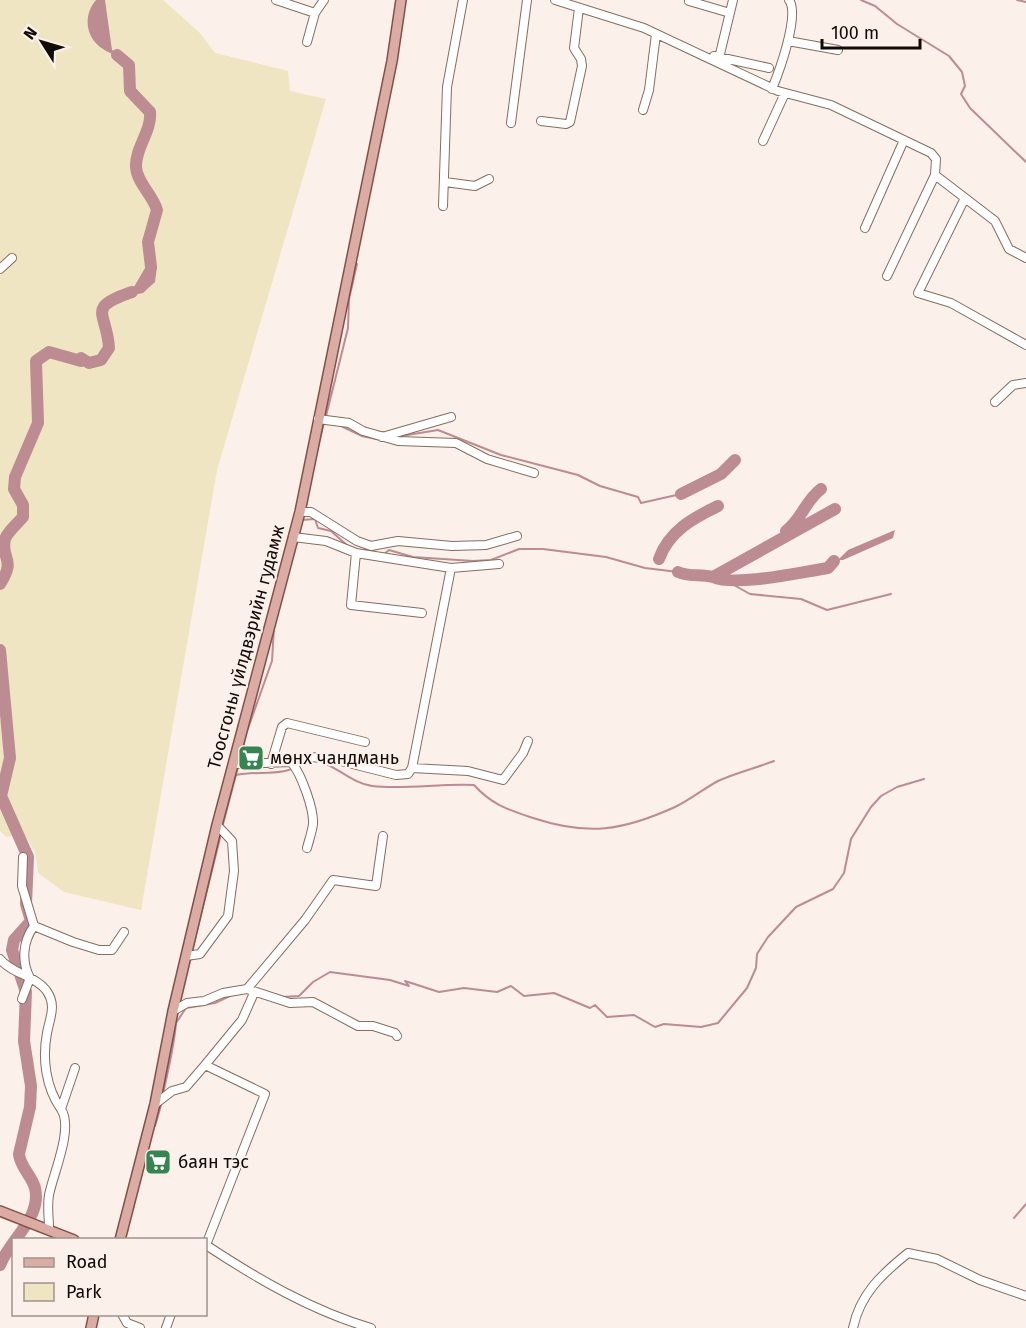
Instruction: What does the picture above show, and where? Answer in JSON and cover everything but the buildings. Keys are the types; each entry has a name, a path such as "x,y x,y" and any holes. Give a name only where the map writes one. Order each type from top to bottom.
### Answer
{"main road":[{"name":"Тоосгоны үйлдвэрийн гудамж","path":"120,1238 155,1104 173,1011 217,825 300,512 393,61 400,0"},
{"path":"5,1212 72,1238"}],"street":[{"path":"276,0 315,13"},
{"path":"307,42 315,13 324,0"},
{"path":"443,207 446,182 447,87 463,0"},
{"path":"511,123 527,0"},
{"path":"555,0 656,34 772,89 831,105 934,155 935,175 886,276"},
{"path":"718,58 733,0"},
{"path":"772,89 788,41 793,11 789,0"},
{"path":"689,1 730,12"},
{"path":"541,121 566,124 570,122 582,66 581,59 574,48 579,8"},
{"path":"643,110 649,90 656,34"},
{"path":"788,41 838,50"},
{"path":"695,52 769,68"},
{"path":"763,141 785,93"},
{"path":"865,228 904,140"},
{"path":"935,175 995,221 1009,249 1026,258"},
{"path":"446,182 475,186 489,178"},
{"path":"965,198 917,291 951,303 1026,345"},
{"path":"0,269 12,258"},
{"path":"995,402 1013,385 1026,384"},
{"path":"382,437 451,417"},
{"path":"318,418 349,423 382,437 409,442 435,440 456,443 487,459 534,473"},
{"path":"300,512 310,513 357,541 371,546 398,541 452,546 486,545 517,536"},
{"path":"293,537 326,541 356,553 451,568 498,564"},
{"path":"356,553 351,605 422,614"},
{"path":"412,768 451,568"},
{"path":"271,764 282,727 286,723 365,742"},
{"path":"233,764 271,764 311,757 333,759 403,775 412,768 468,771 503,780 523,753 528,741"},
{"path":"291,762 299,771 305,787 313,823 307,848"},
{"path":"186,956 200,954 228,916 234,871 232,841 217,825"},
{"path":"155,1104 172,1091 186,1087 242,1020 250,991 305,920 333,879 376,886 384,836"},
{"path":"23,857 22,885 34,926"},
{"path":"34,926 99,950 112,950 124,932"},
{"path":"22,999 28,977 25,966 26,937 34,926"},
{"path":"0,959 37,981 46,991 53,1005 46,1034 46,1075 64,1114 65,1129 48,1198 49,1228"},
{"path":"173,1011 186,1003 204,1001 224,993 250,991 290,1003 313,1002 358,1026 373,1026 395,1033 397,1036"},
{"path":"205,1065 265,1094 207,1242"},
{"path":"61,1109 75,1068"},
{"path":"207,1246 234,1265 284,1291 371,1328"},
{"path":"853,1328 857,1311 878,1277 908,1253 937,1259 980,1281 1026,1296"},
{"path":"123,1316 127,1323 140,1328"}],"green space":[{"path":"0,0 163,0 200,33 215,53 288,71 290,91 326,99 217,470 141,910 64,892 38,873 35,852 24,834 6,837 0,831"}],"shaded area":[{"path":"96,0 105,0 112,50 127,63 103,49 89,33 89,12"},
{"path":"148,251 157,267 155,282 143,293 117,298 134,287 149,261"},
{"path":"895,530 893,538 843,560 838,560 848,550"}],"waterway":[{"path":"861,0 875,6 897,24 949,56 962,72 965,86 961,94 970,108 1026,162"},
{"path":"1017,0 1026,2"},
{"path":"117,55 129,65 130,91 150,112 149,126 138,153 136,167 139,178 157,210 148,242 151,267"},
{"path":"326,416 348,328 349,299 357,264"},
{"path":"0,584 8,564 4,551 5,539 23,517 23,505 14,489 15,477 38,423 36,361 49,352 81,361 81,358 89,363 101,360 109,348 102,312 104,307 108,302 132,292"},
{"path":"313,469 324,422"},
{"path":"339,425 362,436 381,440"},
{"path":"395,437 438,430 501,455 578,475 600,486 638,497 641,503 681,494"},
{"path":"681,494 721,474 735,460"},
{"path":"786,531 821,489"},
{"path":"659,559 663,549 675,533 700,515 718,506"},
{"path":"678,572 713,577 835,509"},
{"path":"301,520 315,519 318,528 331,531 349,547"},
{"path":"383,555 389,550 413,557 473,561 491,560 519,549 543,549 606,557 645,568 678,572"},
{"path":"713,577 723,580 769,578 828,568 834,561"},
{"path":"723,579 750,594 801,599 827,610 891,594"},
{"path":"240,762 246,734 272,661 274,626"},
{"path":"0,650 10,758 1,796 28,857 26,904 31,921 14,940 12,950 26,992 24,1041 31,1086 30,1107 19,1154 35,1188 36,1199 30,1219 17,1238"},
{"path":"318,761 357,782 372,786 474,785 494,802 516,812 553,824 588,829 621,826 656,815 681,804 731,775 774,761"},
{"path":"236,775 280,772 305,762"},
{"path":"222,828 238,767"},
{"path":"282,997 299,996 313,982 330,972 390,980 409,986 405,981 439,992 464,988 497,992 511,986 524,996 554,993 590,1008 595,1005 607,1017 634,1015 655,1027 664,1024 701,1027 718,1023 747,988 756,968 757,954 768,937 796,907 833,889 844,873 851,839 871,807 881,796 897,787 924,779"},
{"path":"193,947 221,834"},
{"path":"176,1023 186,1008 215,1003 232,995"},
{"path":"163,1094 176,1023"},
{"path":"155,1126 162,1102"},
{"path":"1014,1218 1026,1204"},
{"path":"0,1265 12,1245"}],"place":[{"name":"мөнх чандмань","path":"251,758"},
{"name":"баян тэс","path":"158,1162"}]}
